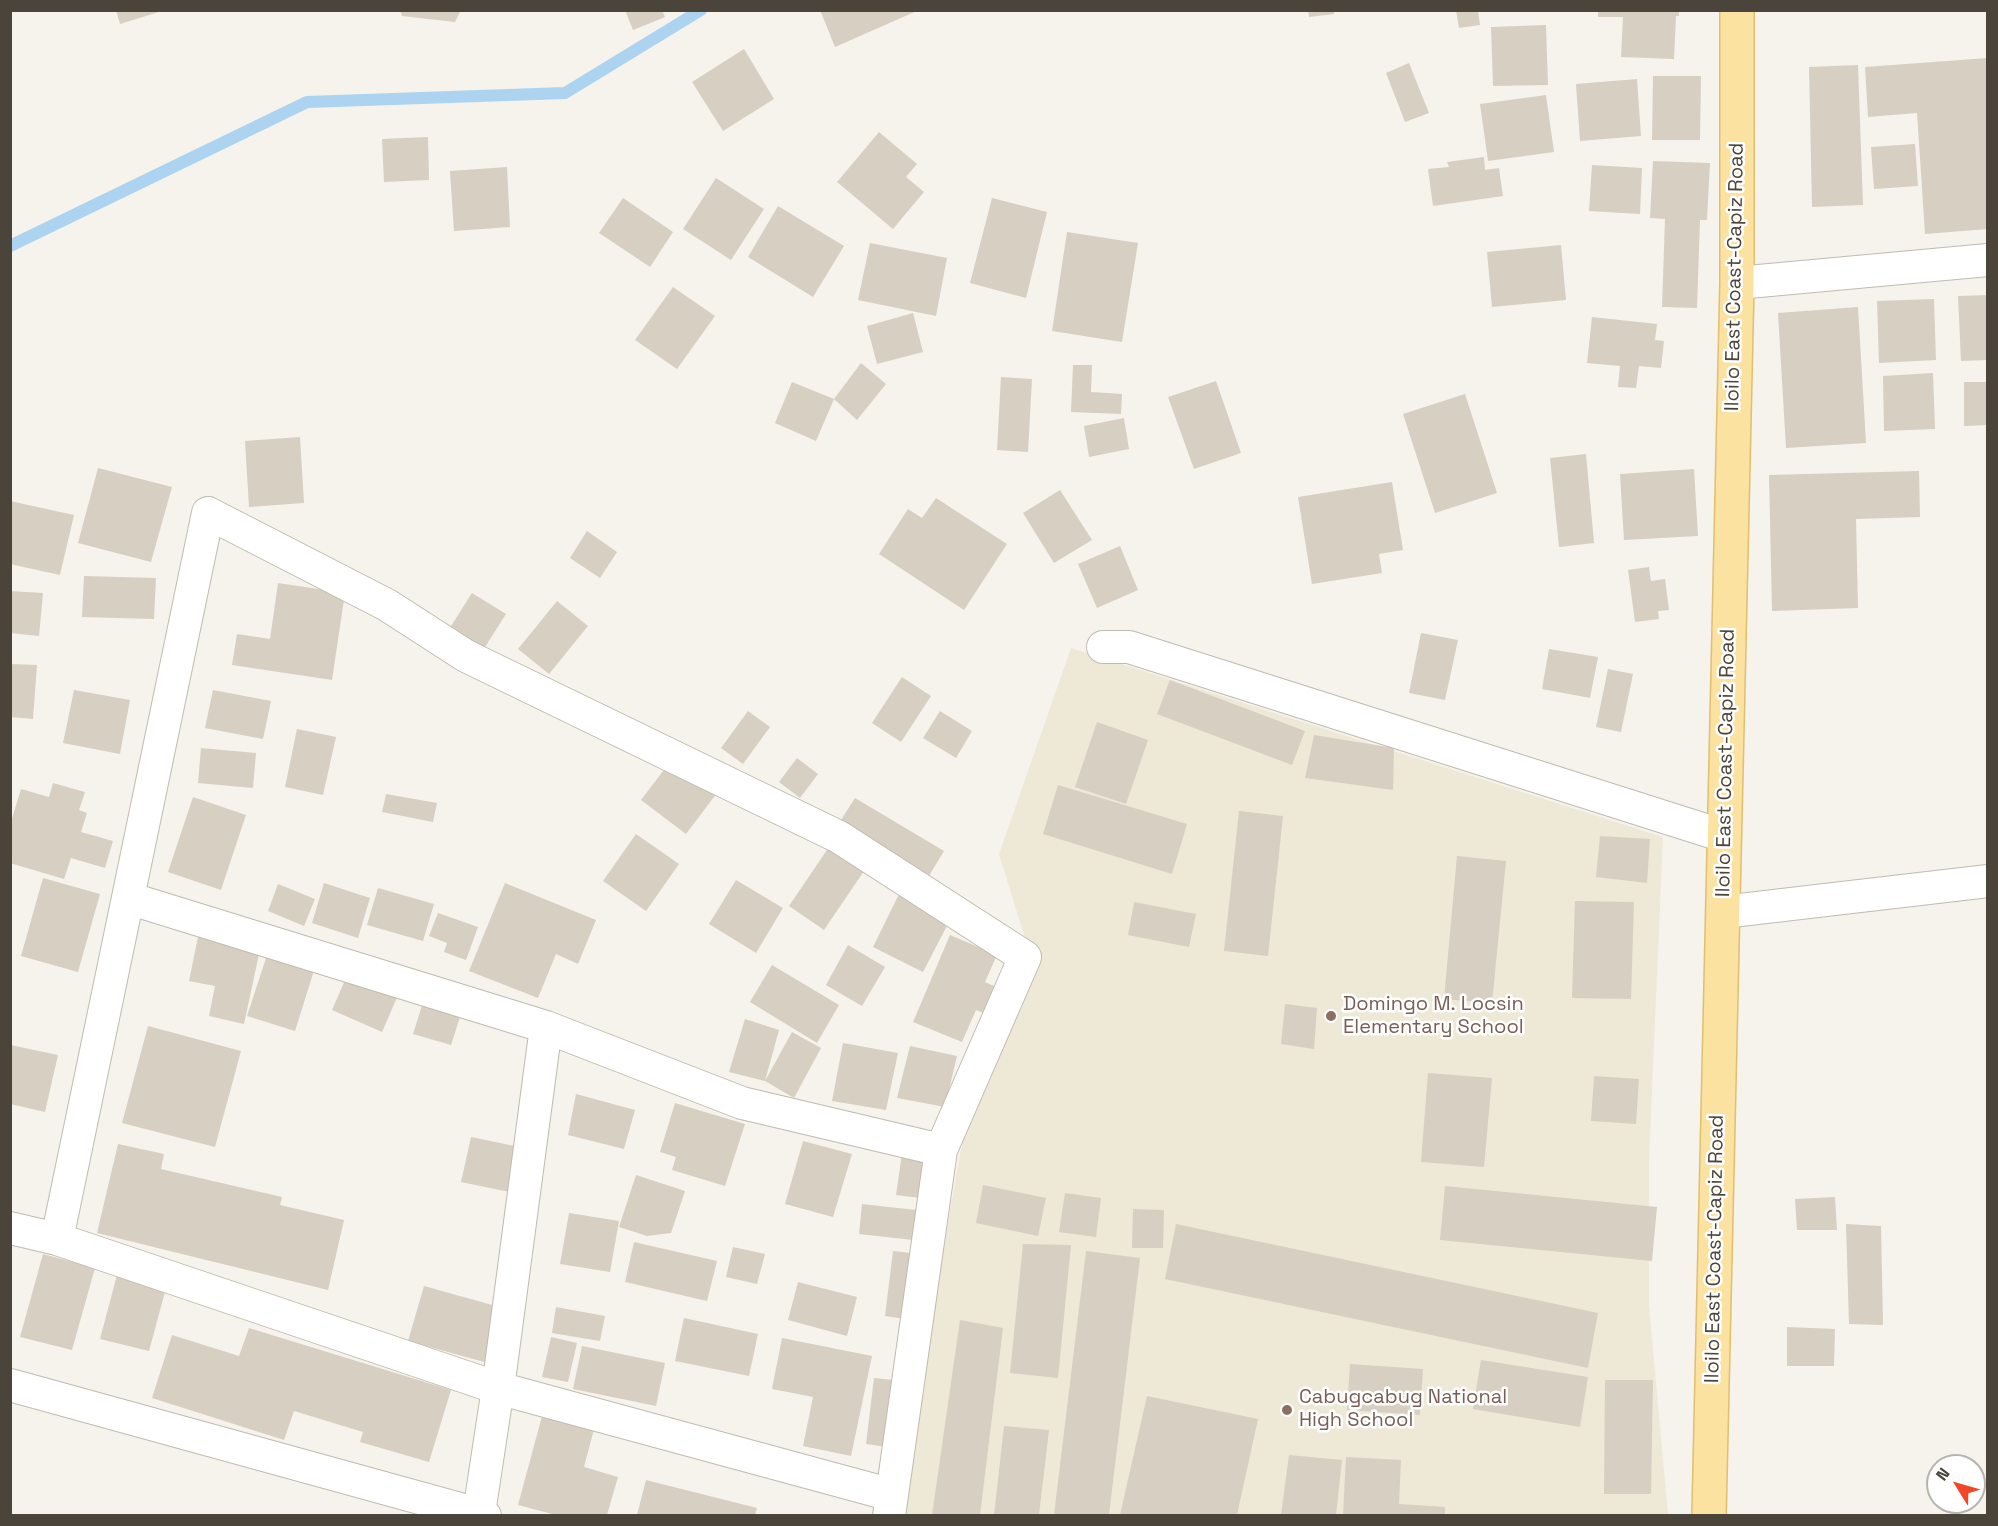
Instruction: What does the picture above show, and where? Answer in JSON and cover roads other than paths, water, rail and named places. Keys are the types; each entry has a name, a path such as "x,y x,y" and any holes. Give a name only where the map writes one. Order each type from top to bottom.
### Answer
{"main road":[{"name":"Iloilo East Coast-Capiz Road","path":"1709,1515 1737,283 1737,10"}],"street":[{"path":"1737,283 1988,260"},
{"path":"10,1228 57,1239 498,1388 890,1505 941,1149 1026,957 839,837 466,656 387,605 208,513 57,1239"},
{"path":"1103,647 1129,647 1724,836"},
{"path":"1723,912 1988,881"},
{"path":"128,898 546,1027 742,1103 941,1149"},
{"path":"10,1385 482,1514 546,1027"}],"waterway":[{"path":"10,246 307,102 565,93 701,10"}],"place":[{"name":"Domingo M. Locsin Elementary School","path":"1331,1016"},
{"name":"Cabugcabug National High School","path":"1287,1410"}]}
